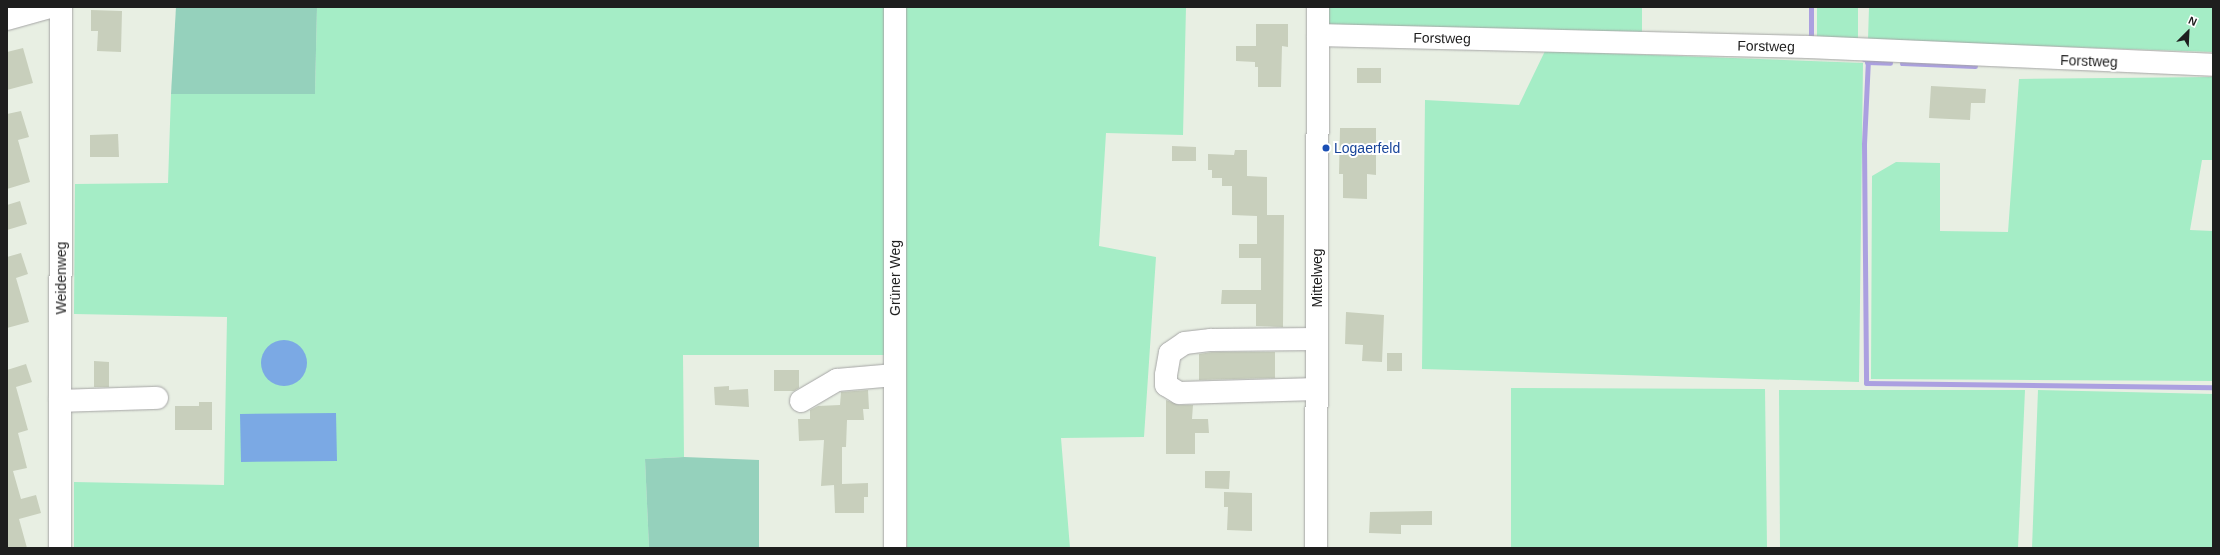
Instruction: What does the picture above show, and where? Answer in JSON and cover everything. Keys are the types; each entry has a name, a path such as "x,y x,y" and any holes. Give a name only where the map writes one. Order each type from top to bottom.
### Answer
{"street":[{"path":"7,19 50,7"},
{"name":"Weidenweg","path":"60,548 61,7"},
{"name":"Grüner Weg","path":"895,7 895,548"},
{"name":"Mittelweg","path":"1316,548 1318,7"},
{"name":"Forstweg","path":"1318,35 1808,47 2213,65"},
{"path":"1317,339 1211,340 1185,343 1170,354 1166,375 1166,385 1179,393 1317,389"},
{"path":"801,401 837,380 895,375"},
{"path":"60,401 157,398"}],"green space":[{"path":"176,7 317,7 315,94 171,94"},
{"path":"317,7 884,7 885,355 683,355 684,457 645,459 649,548 74,548 74,482 224,485 227,317 74,314 75,184 168,183 171,94 315,94"},
{"path":"905,7 1186,7 1183,135 1106,133 1099,246 1156,257 1144,437 1061,438 1070,548 907,548"},
{"path":"1325,7 1642,7 1642,34 1325,25"},
{"path":"1817,7 1858,7 1858,42 1817,41"},
{"path":"1869,7 2213,7 2213,52 1868,40"},
{"path":"1545,51 1863,63 1859,382 1422,369 1425,100 1519,105"},
{"path":"2213,77 2213,160 2202,160 2190,230 2213,231 2213,381 1871,379 1872,176 1896,162 1940,163 1940,231 2008,232 2019,79"},
{"path":"1511,388 1765,389 1767,548 1511,548"},
{"path":"1779,390 2025,390 2018,548 1780,548"},
{"path":"2038,390 2213,394 2213,548 2032,548"},
{"path":"684,457 759,460 759,548 649,548 645,459"}],"shaded area":[{"path":"284,340 297,344 303,350 307,363 303,376 297,382 284,386 271,382 265,376 261,363 265,350 271,344"},
{"path":"336,413 337,461 241,462 240,414"}],"building":[{"path":"91,10 122,11 121,52 97,51 98,31 91,31"},
{"path":"1256,24 1288,24 1288,47 1282,46 1281,87 1258,87 1258,67 1255,67 1255,62 1236,61 1236,46 1256,46"},
{"path":"23,48 33,83 7,90 7,52"},
{"path":"1357,68 1381,68 1381,83 1357,83"},
{"path":"1931,86 1986,89 1985,103 1971,103 1970,120 1929,118"},
{"path":"21,111 29,137 18,140 30,182 7,189 7,114"},
{"path":"1340,128 1376,128 1376,175 1367,174 1367,199 1343,198 1343,174 1339,174"},
{"path":"118,134 119,157 90,157 90,135"},
{"path":"1172,146 1196,147 1196,161 1172,161"},
{"path":"1235,150 1247,150 1247,176 1267,177 1267,215 1284,215 1283,327 1256,326 1256,304 1221,304 1222,290 1261,290 1261,258 1239,258 1239,244 1257,244 1257,216 1232,215 1232,186 1222,186 1222,178 1212,178 1212,170 1208,170 1208,154 1234,155"},
{"path":"20,201 27,224 7,230 7,205"},
{"path":"21,253 28,274 16,278 29,322 7,328 7,257"},
{"path":"1346,312 1384,315 1382,362 1362,361 1363,345 1345,344"},
{"path":"1212,352 1275,352 1275,378 1199,380 1199,354"},
{"path":"1387,353 1402,353 1402,371 1387,371"},
{"path":"94,361 109,362 109,387 94,387"},
{"path":"26,364 32,382 16,387 28,430 18,433 27,468 13,471 21,499 36,495 41,513 19,519 27,548 7,548 7,370"},
{"path":"774,370 799,370 799,388 794,391 774,391"},
{"path":"729,386 729,390 748,389 749,407 715,405 714,387"},
{"path":"868,390 869,409 863,409 864,420 847,420 846,447 842,447 842,484 868,483 868,497 864,497 864,513 835,513 834,485 821,486 824,440 799,441 798,419 810,419 810,410 818,406 840,405 841,392"},
{"path":"1166,400 1179,405 1193,405 1192,419 1208,419 1209,433 1195,433 1195,454 1166,454"},
{"path":"199,402 212,402 212,430 175,430 175,406 199,406"},
{"path":"1205,471 1230,471 1229,489 1205,488"},
{"path":"1224,492 1252,493 1252,531 1227,530 1228,507 1224,507"},
{"path":"1432,511 1432,525 1401,525 1401,534 1369,533 1370,512"}],"waterway":[{"path":"1811,7 1811,43"},
{"path":"1864,59 1868,59 1864,145 1866,383 2213,387"},
{"path":"1867,62 1890,63"},
{"path":"1902,63 1975,66"}],"place":[{"name":"Logaerfeld","path":"1326,148"}]}
